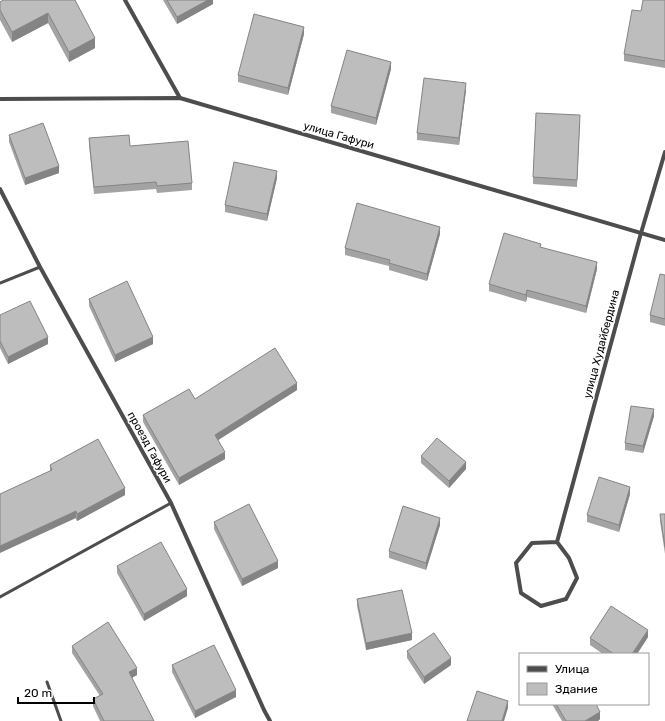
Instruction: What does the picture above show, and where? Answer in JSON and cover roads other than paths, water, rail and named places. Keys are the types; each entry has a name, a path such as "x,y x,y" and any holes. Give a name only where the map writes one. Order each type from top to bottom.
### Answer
{"street":[{"path":"125,0 180,98"},
{"name":"улица Гафури","path":"0,100 180,98 665,240"},
{"name":"улица Худайбердина","path":"557,542 641,233 665,152"},
{"name":"проезд Гафури","path":"0,189 40,267 171,504 270,721"},
{"path":"557,542 569,558 578,578 566,599 541,606 521,593 516,563 532,543 557,542"}],"lane":[{"path":"0,283 40,267"},
{"path":"0,597 171,504"},
{"path":"47,682 61,721"}]}
